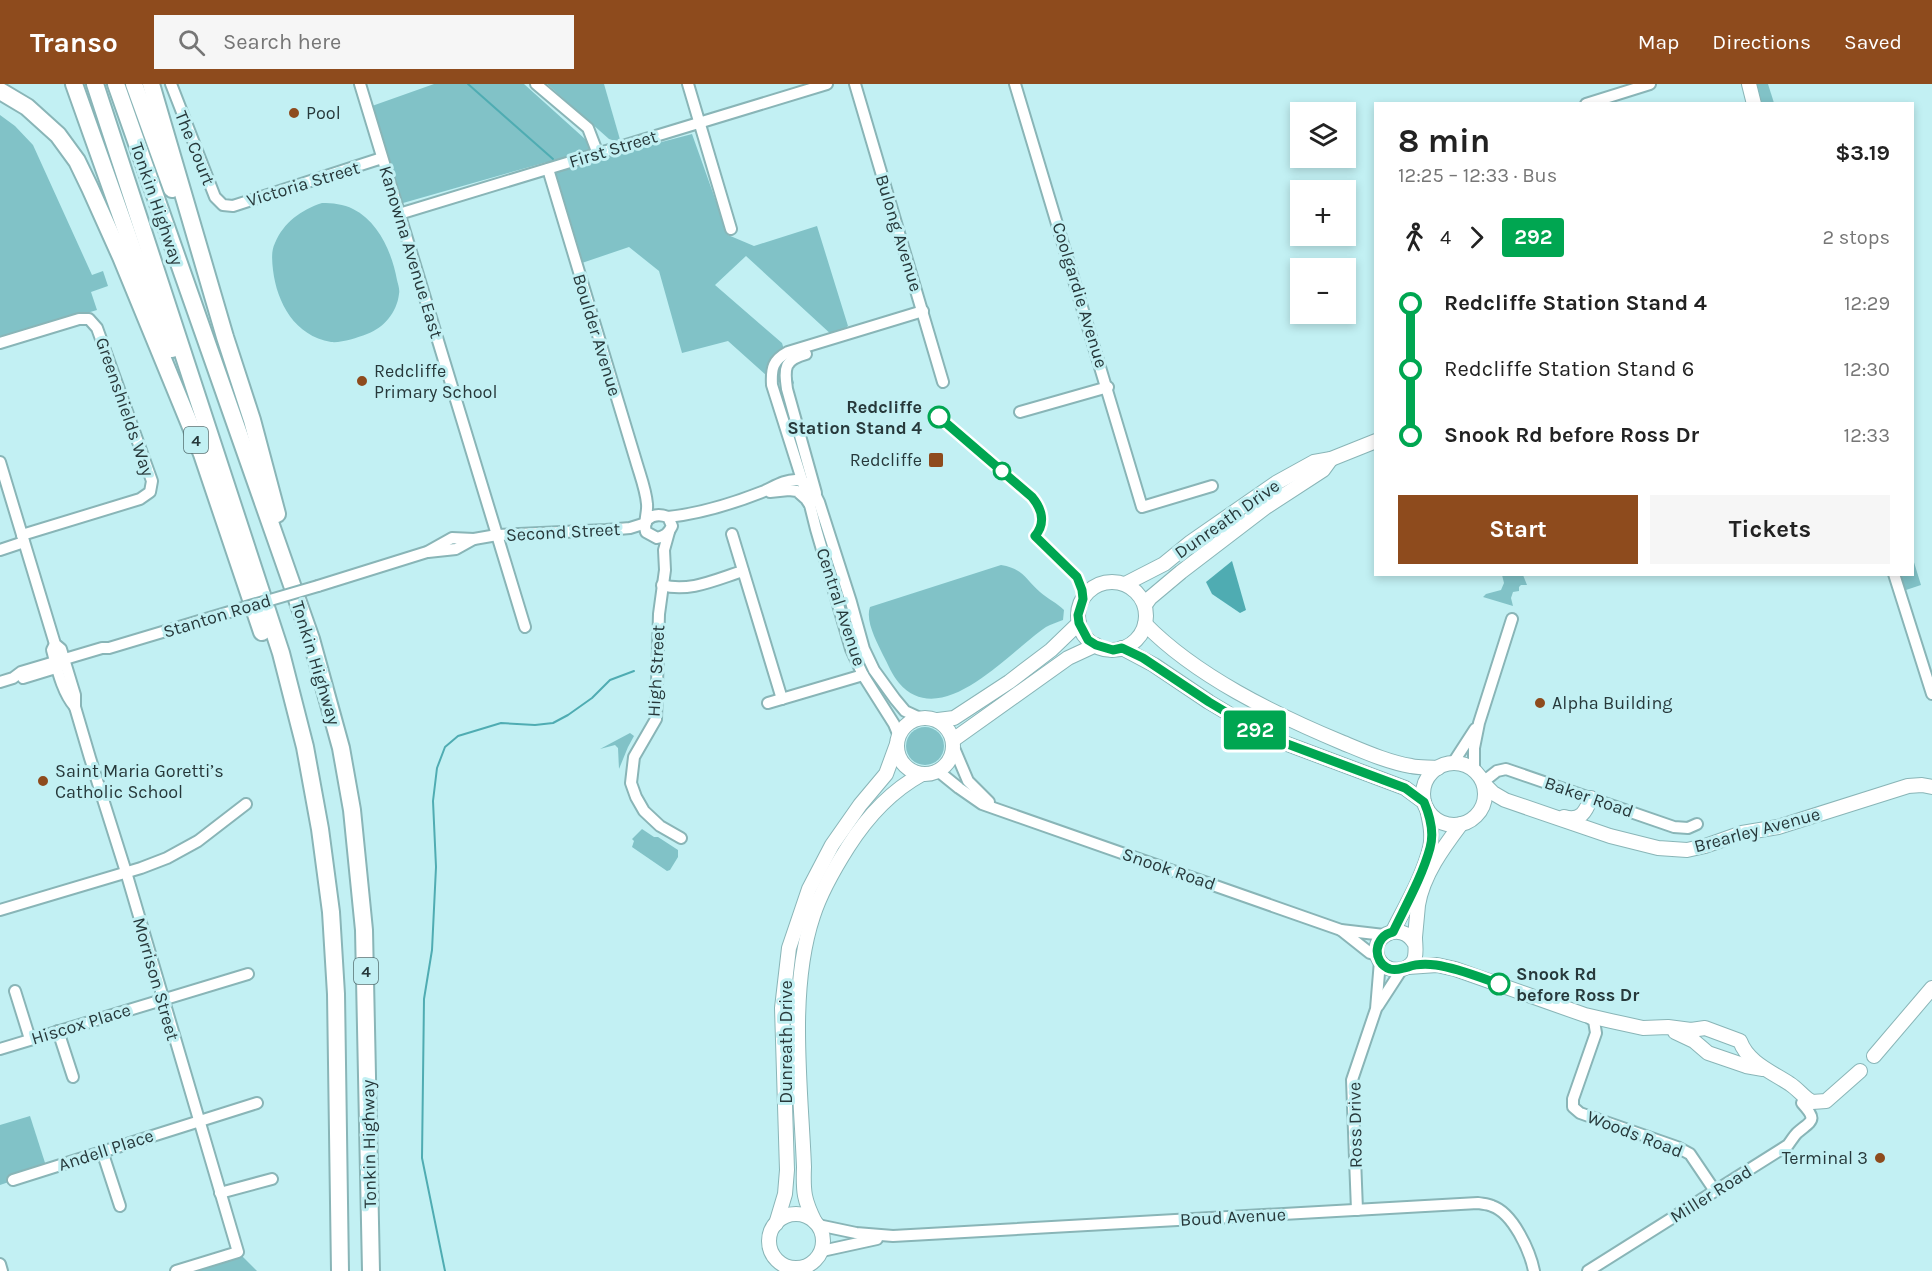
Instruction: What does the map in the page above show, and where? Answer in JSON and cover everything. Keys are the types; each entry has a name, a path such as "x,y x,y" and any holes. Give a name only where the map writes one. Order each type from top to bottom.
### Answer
{"highway":[{"name":"Tonkin Highway","path":"74,84 149,295 217,455"},
{"name":"Tonkin Highway","path":"95,84 281,653 305,747 321,829 331,912 336,994 340,1271"},
{"name":"Tonkin Highway","path":"116,84 311,639 341,748 354,832 364,930 371,1271"},
{"name":"4","path":"134,84 225,337"},
{"name":"4","path":"151,84 225,337 252,420 311,639"},
{"name":"4","path":"0,91 27,107 58,135 69,149 90,188 121,257 202,454 265,640 321,829"},
{"path":"369,1169 379,1271"}],"main road":[{"path":"1749,84 1754,102"},
{"name":"Dunreath Drive","path":"1125,584 1164,564 1191,542 1276,483 1314,462 1331,459 1374,442"},
{"name":"Dunreath Drive","path":"1144,606 1174,578 1266,507 1323,470 1331,459"},
{"path":"1117,582 1125,584 1140,597 1144,606 1145,624 1141,634 1133,643 1122,648 1113,650 1096,645 1088,640 1079,623 1079,608 1087,592 1101,584 1117,582"},
{"path":"938,720 945,726 953,744 949,762 938,771 922,774 907,767 901,760 898,740 907,724 920,718 938,720 954,718 1009,682 1051,650 1079,623"},
{"path":"1145,624 1160,639 1188,659 1252,700 1300,725 1353,747 1401,763 1438,768"},
{"path":"953,744 1068,658 1096,645"},
{"path":"1122,648 1154,665 1209,702 1266,736 1405,788 1426,806 1433,817 1442,822 1451,825 1461,824 1471,820 1480,811 1485,798 1480,779 1461,764 1453,763 1438,768 1425,782 1423,792 1426,806 1431,828 1430,848 1418,878 1389,933 1378,944 1379,958 1389,969 1437,965 1455,969 1585,1015 1631,1026 1683,1032 1752,1061 1791,1084 1807,1099 1816,1103 1826,1101 1860,1071"},
{"name":"Dunreath Drive","path":"776,1224 785,1194 787,1170 782,1008 789,948 813,880 844,827 886,774 898,740"},
{"name":"Dunreath Drive","path":"817,1224 806,1204 803,1189 798,997 804,951 812,917 824,888 859,830 876,809 904,784 922,774"},
{"name":"Brearley Avenue","path":"1480,779 1498,796 1539,812 1610,836 1646,846 1672,850 1687,850 1742,833 1778,827 1908,786 1932,787"},
{"path":"1539,812 1552,812 1570,819 1578,818 1584,814 1591,798"},
{"path":"1405,968 1416,954 1418,906 1423,888 1438,856 1461,824"},
{"path":"1389,933 1404,933 1415,944"},
{"path":"1874,1056 1932,988"},
{"path":"814,1271 821,1252 823,1238 817,1224 808,1217 791,1215 783,1218 771,1232 770,1250 783,1268 799,1269 808,1266 821,1252"}],"street":[{"name":"Kanowna Avenue East","path":"360,84 525,627"},
{"path":"536,84 588,128 598,154"},
{"path":"688,84 731,229"},
{"name":"First Street","path":"399,214 827,84"},
{"name":"Bulong Avenue","path":"855,84 943,382"},
{"name":"Coolgardie Avenue","path":"1015,84 1143,507 1212,486"},
{"path":"1592,102 1650,84"},
{"name":"The Court","path":"172,85 214,197 223,205"},
{"name":"Victoria Street","path":"223,205 232,206 382,158"},
{"name":"Boulder Avenue","path":"548,169 647,502 664,550"},
{"name":"Central Avenue","path":"797,484 792,446 772,385 772,367 775,361 788,352 924,315"},
{"name":"Central Avenue","path":"898,740 885,708 851,649 816,529 815,503 785,373 792,359 924,315"},
{"name":"Greenshields Way","path":"0,343 79,319 89,319 97,328 152,481 150,492 140,499 23,539"},
{"path":"1020,412 1108,387"},
{"name":"Central Avenue","path":"792,446 793,469 790,476 797,484 811,489 851,602 864,649 874,670 895,699 905,711 920,718"},
{"name":"Morrison Street","path":"0,462 55,644 61,649 61,663 75,694 75,707 238,1252 176,1271"},
{"path":"797,484 807,463"},
{"name":"Second Street","path":"496,535 657,525 761,492 797,484"},
{"path":"732,534 782,699"},
{"name":"Stanton Road","path":"0,682 13,678 24,678 102,648 109,648 427,552 456,549 474,539 496,535"},
{"path":"0,550 23,539"},
{"name":"High Street","path":"664,550 666,559 658,614 656,719 634,757 631,783 644,811 660,826 681,838"},
{"path":"662,585 688,588 743,571"},
{"path":"1895,576 1932,694"},
{"path":"1480,779 1474,748 1479,723 1512,619"},
{"path":"768,703 864,675"},
{"path":"1453,763 1479,723"},
{"name":"Snook Road","path":"953,744 968,781 997,808"},
{"name":"Baker Road","path":"1480,779 1502,769 1508,770 1674,827 1688,828 1697,824"},
{"name":"Snook Road","path":"938,771 982,804 1341,930 1389,933"},
{"path":"0,897 2,909 126,873 167,858 182,851 246,804"},
{"name":"Snook Road","path":"1341,930 1379,958"},
{"name":"Ross Drive","path":"1357,1210 1352,1080 1376,1008 1379,958"},
{"name":"Ross Drive","path":"1376,1008 1405,968"},
{"name":"Hiscox Place","path":"0,1049 248,974"},
{"path":"15,991 30,1040"},
{"name":"Woods Road","path":"1585,1015 1594,1021 1596,1033 1573,1099 1573,1107 1580,1113 1677,1147 1690,1154 1715,1191"},
{"path":"58,1031 73,1077"},
{"name":"Andell Place","path":"13,1180 257,1103"},
{"name":"Miller Road","path":"1588,1271 1788,1145 1806,1127 1811,1118 1810,1112 1802,1103"},
{"path":"102,1151 120,1206"},
{"path":"220,1193 272,1179"},
{"name":"Boud Avenue","path":"817,1224 856,1233 892,1236 1478,1203 1494,1206 1506,1214 1528,1249 1534,1271"},
{"name":"Boud Avenue","path":"821,1252 892,1236"},
{"path":"0,1263 2,1271"}],"shaded area":[{"path":"434,84 524,84 605,157 692,134 728,235 754,246 817,226 848,326 833,336 746,256 715,285 782,343 794,383 789,390 782,381 775,383 728,341 682,353 659,271 629,247 579,264 547,162 396,205 372,106"},
{"path":"547,84 604,84 621,143 609,139"},
{"path":"1755,84 1768,84 1774,102 1759,102"},
{"path":"0,115 15,126 33,145 92,275 103,271 108,286 91,292 97,310 0,339"},
{"path":"322,203 349,207 370,222 388,249 399,289 396,307 379,328 354,339 340,342 318,339 298,325 284,306 273,270 273,249 283,229 300,213"},
{"path":"1232,561 1246,610 1240,613 1212,594 1206,582"},
{"path":"1914,562 1921,585 1900,592 1894,576 1914,576"},
{"path":"1001,565 1015,569 1024,575 1040,592 1064,610 1063,620 1046,627 976,682 955,693 935,699 916,696 894,677 872,631 869,619 870,607"},
{"path":"1502,576 1523,576 1527,585 1521,585 1519,591 1513,592 1511,598 1513,606 1483,597 1501,590 1504,583"},
{"path":"925,727 938,733 944,746 938,759 925,765 912,759 906,746 912,733"},
{"path":"630,733 634,736 619,769 618,748 615,745 600,749"},
{"path":"642,829 678,850 678,857 670,870 667,871 632,847 634,841 632,839"},
{"path":"30,1116 47,1169 0,1185 0,1125"},
{"path":"238,1252 257,1271 176,1271"}],"waterway":[{"path":"468,84 553,159"},
{"path":"445,1271 422,1158 424,999 432,950 436,867 433,801 437,768 445,747 458,736 501,723 535,725 553,723 592,698 610,680 634,671"}],"bus line":[{"name":"292","path":"939,417 1032,497 1041,508 1042,517 1039,531 1035,536 1075,573 1081,583 1083,599 1078,615 1082,632 1088,640 1105,649 1122,648 1143,658 1209,702 1266,736 1405,788 1424,802 1431,828 1430,848 1393,932 1384,935 1378,944 1380,961 1389,969 1395,970 1419,965 1437,965 1499,984"}],"place":[{"name":"Pool","path":"294,113"},
{"name":"Redcliffe Primary School","path":"362,381"},
{"name":"Redcliffe Station Stand 4","path":"939,417"},
{"name":"Redcliffe","path":"936,460"},
{"name":"Alpha Building","path":"1540,703"},
{"name":"Saint Maria Goretti’s Catholic School","path":"43,781"},
{"name":"Snook Rd before Ross Dr","path":"1499,984"},
{"name":"Terminal 3","path":"1880,1158"}]}
